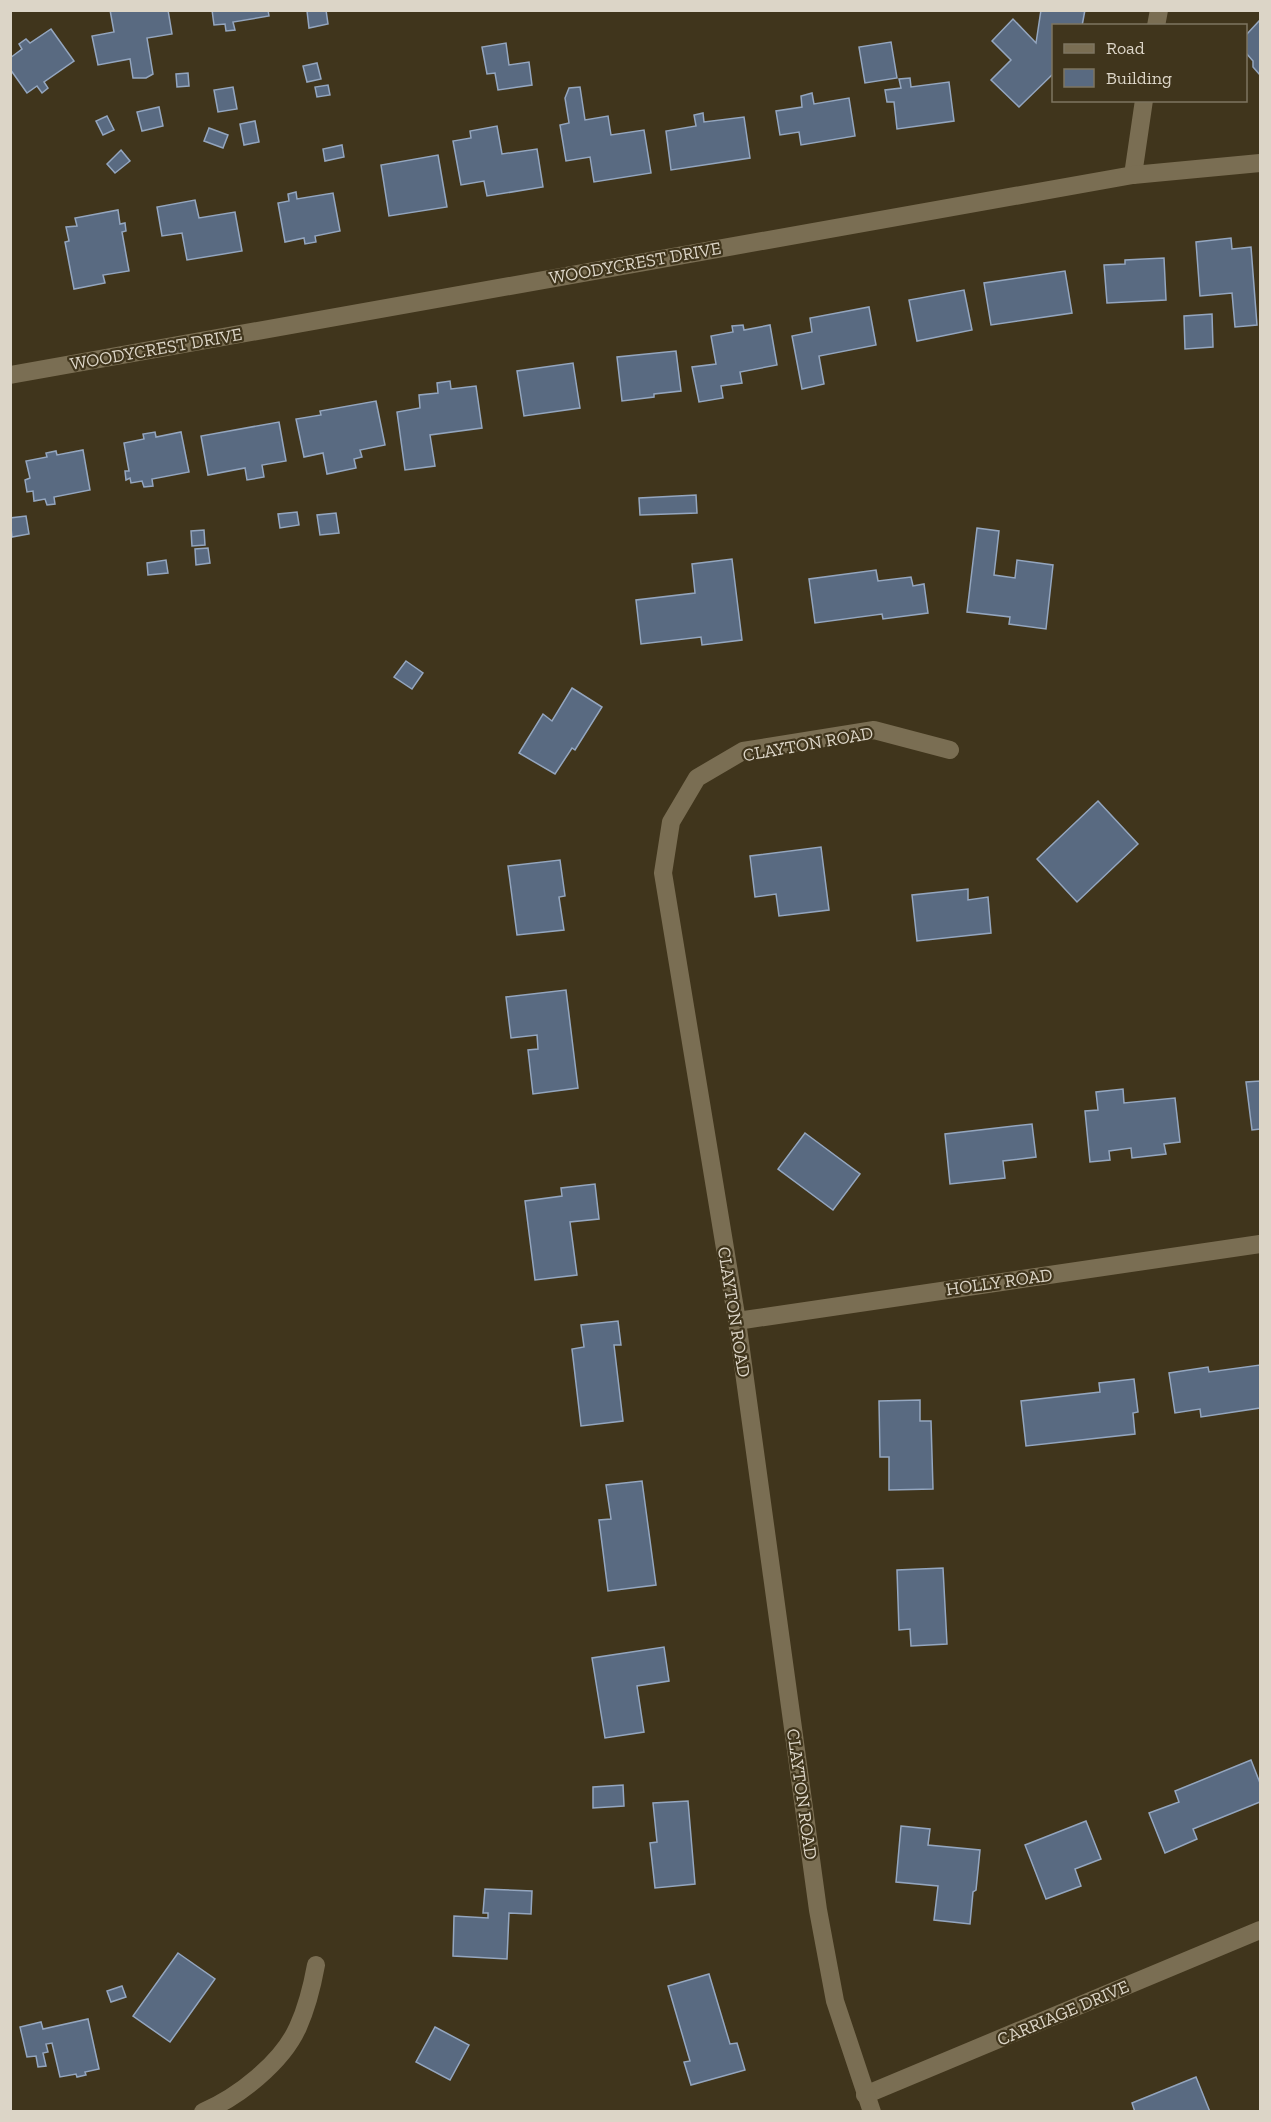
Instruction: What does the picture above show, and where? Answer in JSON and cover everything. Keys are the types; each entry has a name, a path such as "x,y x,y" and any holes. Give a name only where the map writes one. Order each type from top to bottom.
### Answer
{"street":[{"path":"1132,175 1144,102"},
{"name":"WOODYCREST DRIVE","path":"10,375 1132,175 1260,163"},
{"name":"CLAYTON ROAD","path":"869,2103 835,2001 818,1910 736,1321 663,873 671,822 697,778 743,751 874,730 950,750"},
{"name":"HOLLY ROAD","path":"736,1321 1260,1244"},
{"name":"CARRIAGE DRIVE","path":"869,2103 1260,1930"},
{"path":"203,2112 244,2089 270,2065 284,2048 297,2030 309,2001 316,1965"}],"building":[{"path":"110,10 168,10 172,34 147,38 153,74 146,78 133,78 130,59 98,65 92,36 114,32"},
{"path":"212,10 268,10 269,16 233,22 235,30 226,31 225,24 214,25"},
{"path":"326,10 328,24 309,28 307,11"},
{"path":"1041,10 1085,10 1082,24 1052,24 1052,75 1019,107 991,80 1011,60 992,41 1013,19 1036,43"},
{"path":"1260,20 1260,75 1247,54 1247,34"},
{"path":"51,29 74,61 44,82 48,88 42,93 37,86 27,93 10,69 10,58 22,49 19,44 26,39 30,43"},
{"path":"891,42 897,78 865,83 859,47"},
{"path":"506,43 509,65 529,62 532,85 498,90 495,73 487,74 482,47"},
{"path":"317,63 321,79 307,82 303,66"},
{"path":"188,73 189,86 177,87 176,74"},
{"path":"910,78 911,87 949,82 954,121 897,129 894,102 887,102 885,90 901,88 899,79"},
{"path":"328,85 330,95 317,97 315,87"},
{"path":"233,87 237,109 218,112 214,90"},
{"path":"580,87 585,120 608,116 611,135 644,130 651,173 594,182 590,157 566,161 560,125 569,123 565,98 569,88"},
{"path":"812,93 814,104 849,98 855,136 801,145 799,132 780,135 776,111 802,107 801,96"},
{"path":"159,107 163,126 142,131 137,112"},
{"path":"703,113 704,122 744,117 750,158 671,170 666,131 696,126 694,115"},
{"path":"107,116 114,130 103,135 96,121"},
{"path":"255,121 259,142 244,145 240,124"},
{"path":"497,126 502,154 537,149 543,187 487,196 484,181 461,185 453,141 471,138 470,131"},
{"path":"209,128 228,135 223,148 204,141"},
{"path":"342,145 344,157 325,161 323,149"},
{"path":"121,150 130,161 115,173 107,164"},
{"path":"438,155 447,207 389,216 381,165"},
{"path":"296,192 297,199 333,193 340,231 315,236 316,242 305,244 304,238 285,242 278,203 289,201 288,194"},
{"path":"195,200 199,218 235,212 242,251 187,260 182,233 162,236 157,207"},
{"path":"118,210 120,224 125,223 126,231 122,232 129,271 103,275 105,283 74,289 65,242 69,241 66,227 77,226 75,218"},
{"path":"1231,238 1232,249 1251,247 1257,325 1235,327 1232,293 1200,296 1196,242"},
{"path":"1164,258 1166,300 1107,303 1104,265 1125,264 1125,260"},
{"path":"1065,271 1072,313 991,325 984,283"},
{"path":"964,290 972,330 917,341 909,300"},
{"path":"869,307 876,345 819,356 824,384 802,389 792,336 812,332 810,318"},
{"path":"1212,314 1213,347 1185,349 1184,316"},
{"path":"743,325 744,330 770,325 777,365 740,372 742,383 721,386 723,398 699,402 692,367 716,364 711,336 733,332 732,326"},
{"path":"676,351 681,391 622,401 617,357"},
{"path":"573,363 580,408 524,416 517,371"},
{"path":"450,381 451,389 476,386 482,428 430,435 435,466 405,470 397,412 420,408 419,395 438,393 437,383"},
{"path":"376,401 385,445 360,450 362,457 354,459 356,468 327,474 323,453 304,457 296,419 321,415 320,411"},
{"path":"279,422 286,461 262,465 264,477 247,480 245,468 208,475 201,436"},
{"path":"155,432 156,437 181,432 189,472 152,479 153,486 144,487 142,481 131,483 130,478 126,480 125,471 129,471 124,443 144,439 143,434"},
{"path":"83,450 90,490 54,497 55,504 47,505 45,499 34,501 33,491 27,492 25,480 30,478 26,461 47,457 46,453 56,451 57,455"},
{"path":"696,495 697,513 640,515 639,498"},
{"path":"297,512 299,525 280,528 278,514"},
{"path":"336,513 339,533 320,535 317,515"},
{"path":"26,516 29,534 12,537 10,518"},
{"path":"977,528 999,531 994,575 1015,578 1017,560 1053,565 1046,629 1009,624 1010,617 967,612"},
{"path":"204,530 205,545 192,546 191,531"},
{"path":"208,548 210,563 196,565 195,549"},
{"path":"732,559 742,640 702,645 701,637 641,644 636,600 695,593 692,564"},
{"path":"166,560 168,573 148,575 147,563"},
{"path":"876,570 878,581 911,577 913,586 924,584 928,613 883,619 882,614 815,623 809,579"},
{"path":"406,661 423,673 412,689 394,677"},
{"path":"572,688 602,707 575,750 572,748 555,774 519,753 543,714 552,721"},
{"path":"1098,801 1138,844 1077,902 1037,859"},
{"path":"821,847 829,910 779,916 776,894 755,897 750,856"},
{"path":"560,860 565,896 559,897 564,930 517,935 508,866"},
{"path":"968,889 968,900 988,897 991,933 917,941 912,895"},
{"path":"566,990 578,1088 533,1094 528,1050 538,1049 537,1035 511,1038 506,997"},
{"path":"1260,1081 1260,1129 1252,1130 1246,1082"},
{"path":"1123,1089 1124,1103 1175,1098 1180,1142 1164,1144 1166,1154 1132,1158 1131,1148 1109,1151 1110,1160 1090,1162 1085,1111 1098,1110 1096,1092"},
{"path":"1032,1124 1036,1157 1003,1161 1005,1178 950,1184 945,1134"},
{"path":"805,1133 860,1174 833,1210 778,1169"},
{"path":"595,1184 599,1219 570,1222 577,1275 535,1280 525,1201 562,1196 561,1188"},
{"path":"618,1321 621,1345 614,1345 623,1421 581,1426 572,1349 584,1347 581,1325"},
{"path":"1260,1365 1260,1408 1201,1417 1200,1409 1175,1413 1169,1373 1208,1367 1209,1372"},
{"path":"1134,1379 1138,1412 1133,1413 1135,1434 1026,1446 1021,1401 1100,1392 1099,1383"},
{"path":"920,1400 920,1421 931,1421 933,1489 889,1490 889,1457 880,1457 879,1401"},
{"path":"642,1481 656,1585 608,1591 599,1520 611,1519 606,1485"},
{"path":"943,1568 947,1644 911,1646 910,1629 899,1630 897,1570"},
{"path":"664,1647 669,1681 637,1686 644,1732 605,1738 592,1658"},
{"path":"1251,1760 1260,1783 1260,1802 1193,1829 1197,1839 1165,1853 1149,1813 1179,1802 1175,1791"},
{"path":"623,1785 624,1806 593,1808 593,1787"},
{"path":"688,1801 695,1884 655,1888 650,1843 657,1842 653,1803"},
{"path":"1086,1821 1101,1859 1075,1869 1081,1886 1046,1899 1025,1845"},
{"path":"901,1826 930,1829 928,1845 980,1850 970,1924 934,1920 938,1886 896,1882"},
{"path":"485,1889 532,1891 531,1914 509,1913 507,1959 453,1956 454,1916 488,1918 488,1913 483,1913"},
{"path":"178,1953 215,1979 170,2042 133,2016"},
{"path":"709,1974 730,2044 737,2043 745,2070 691,2085 684,2062 690,2061 668,1986"},
{"path":"122,1986 126,1997 111,2002 107,1991"},
{"path":"88,2019 99,2069 85,2072 86,2075 77,2077 76,2074 60,2077 52,2043 46,2044 48,2052 43,2053 46,2066 38,2067 36,2056 27,2057 20,2027 41,2022 43,2029"},
{"path":"435,2027 469,2045 450,2080 416,2062"},
{"path":"1196,2077 1210,2112 1135,2112 1132,2103"}]}
